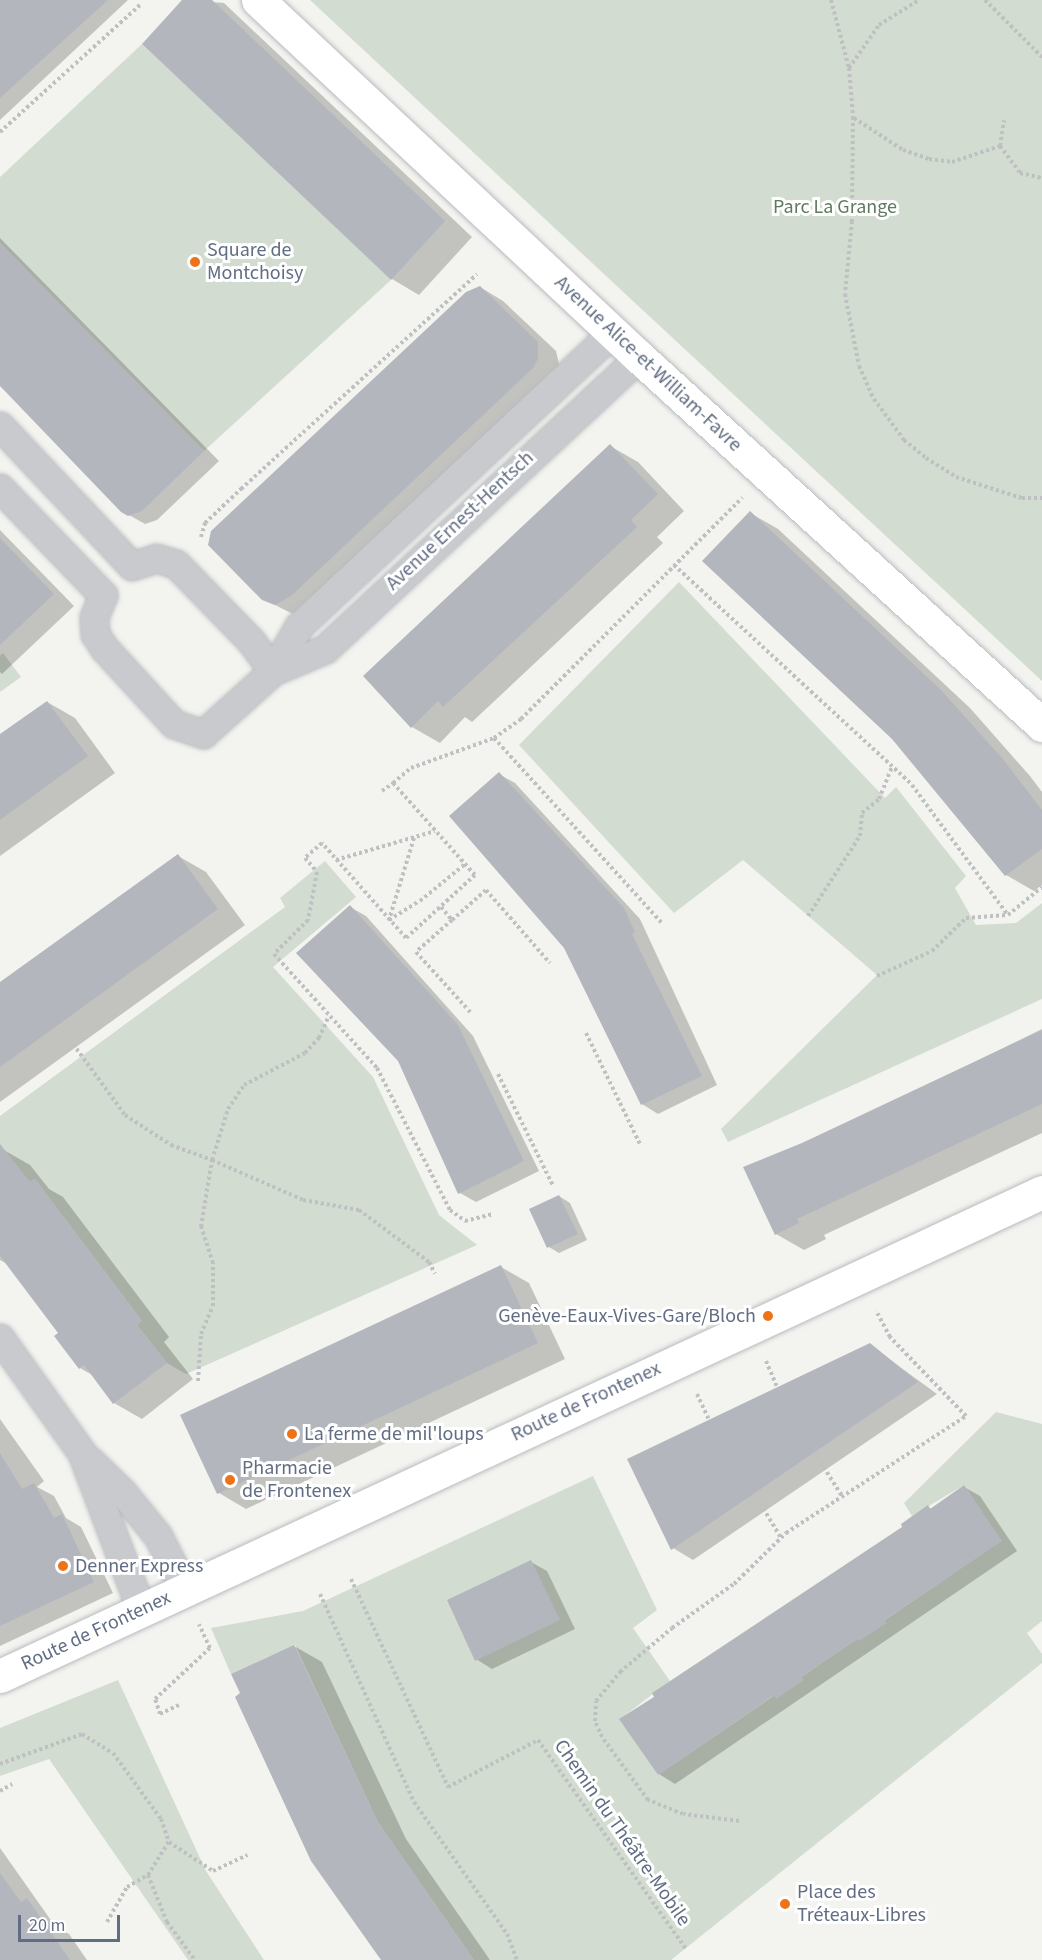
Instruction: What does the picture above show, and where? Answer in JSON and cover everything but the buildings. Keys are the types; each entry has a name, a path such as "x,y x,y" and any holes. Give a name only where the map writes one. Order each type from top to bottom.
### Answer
{"main road":[{"name":"Avenue Alice-et-William-Favre","path":"258,0 639,357 1042,724"},
{"name":"Route de Frontenex","path":"0,1677 141,1609 1042,1192"}],"street":[{"name":"Avenue Ernest-Hentsch","path":"103,595 94,617 94,634 104,648 174,724 203,735 273,671 299,626 613,332"},
{"name":"Avenue Ernest-Hentsch","path":"273,671 325,649 639,357"},
{"path":"0,426 132,566"},
{"path":"0,488 103,595 132,566 156,558 176,564 251,641 273,671"},
{"path":"0,1338 82,1453 123,1493 158,1536 185,1590"},
{"path":"82,1453 141,1609"}],"path":[{"path":"831,0 849,68 853,117 852,221 845,294 850,333 874,399 904,440 956,477 1022,498 1042,498"},
{"path":"849,68 879,25 919,0"},
{"path":"986,0 1042,57"},
{"path":"0,132 140,5"},
{"path":"853,117 903,150 929,159 952,162 974,158 1000,146"},
{"path":"1004,120 1000,146 1020,173 1042,178"},
{"path":"201,537 205,523 477,274"},
{"path":"382,791 411,768 494,738 521,719 747,493"},
{"path":"674,566 912,785 1008,915"},
{"path":"494,738 662,923"},
{"path":"808,916 860,836 862,813 879,799 892,766"},
{"path":"393,783 476,875 406,938 322,843 305,858 317,873 313,908 309,920 274,954 376,1068 450,1210 465,1221 493,1214"},
{"path":"336,860 435,831"},
{"path":"389,920 414,838"},
{"path":"389,920 420,901 465,864"},
{"path":"877,976 932,951 966,918 1008,915 1042,887"},
{"path":"470,1012 416,952 486,890 550,963"},
{"path":"441,907 452,920"},
{"path":"198,1381 201,1334 213,1306 213,1263 201,1227 212,1160 228,1108 244,1085 305,1053 320,1038 329,1016"},
{"path":"586,1033 640,1144"},
{"path":"74,1044 125,1115 171,1145 212,1160 303,1200 358,1210 429,1262 435,1274"},
{"path":"498,1074 553,1186"},
{"path":"739,1821 683,1814 648,1800 602,1737 595,1721 596,1701 640,1654 734,1584 781,1538 966,1416 890,1337 876,1311"},
{"path":"766,1361 777,1387"},
{"path":"697,1394 709,1420"},
{"path":"814,1452 842,1496"},
{"path":"754,1493 781,1538"},
{"name":"Chemin du Théâtre-Mobile","path":"351,1579 448,1787 538,1740 686,1949"},
{"path":"320,1594 414,1802 507,1934 517,1960"},
{"path":"179,1705 160,1714 155,1699 210,1648 199,1624"},
{"path":"0,1764 82,1734 112,1753 161,1819 169,1842 213,1871 248,1855"},
{"path":"0,1791 12,1784"},
{"path":"107,1922 127,1887 148,1875 169,1842"},
{"path":"148,1875 167,1922 195,1960"}],"green space":[{"name":"Parc La Grange","path":"310,0 1042,0 1042,681 634,302"},
{"name":"Square de Montchoisy","path":"142,44 391,280 204,451 0,243 0,177"},
{"path":"679,582 885,798 896,787 966,876 955,888 976,925 1016,923 1042,903 1042,999 728,1142 721,1129 877,975 743,860 674,913 519,745"},
{"path":"3,653 21,677 0,692 0,656"},
{"path":"325,861 356,897 273,967 373,1077 439,1215 477,1245 186,1374 167,1363 137,1325 142,1321 35,1179 30,1182 0,1148 0,1116 285,907 280,898"},
{"path":"996,1412 1042,1424 1042,1621 1027,1633 1042,1654 1042,1663 671,1960 474,1960 378,1822 295,1645 231,1674 211,1628 303,1611 593,1476 657,1610 633,1628 670,1681 620,1719 658,1775 1001,1541 964,1485 912,1516 904,1503"},
{"path":"118,1680 206,1871 264,1960 188,1960 49,1759 0,1776 0,1728"}],"place":[{"name":"Square de Montchoisy","path":"195,262"},
{"name":"Genève-Eaux-Vives-Gare/Bloch","path":"768,1316"},
{"name":"La ferme de mil'loups","path":"292,1434"},
{"name":"Pharmacie de Frontenex","path":"230,1480"},
{"name":"Denner Express","path":"63,1566"},
{"name":"Place des Tréteaux-Libres","path":"785,1904"}]}
